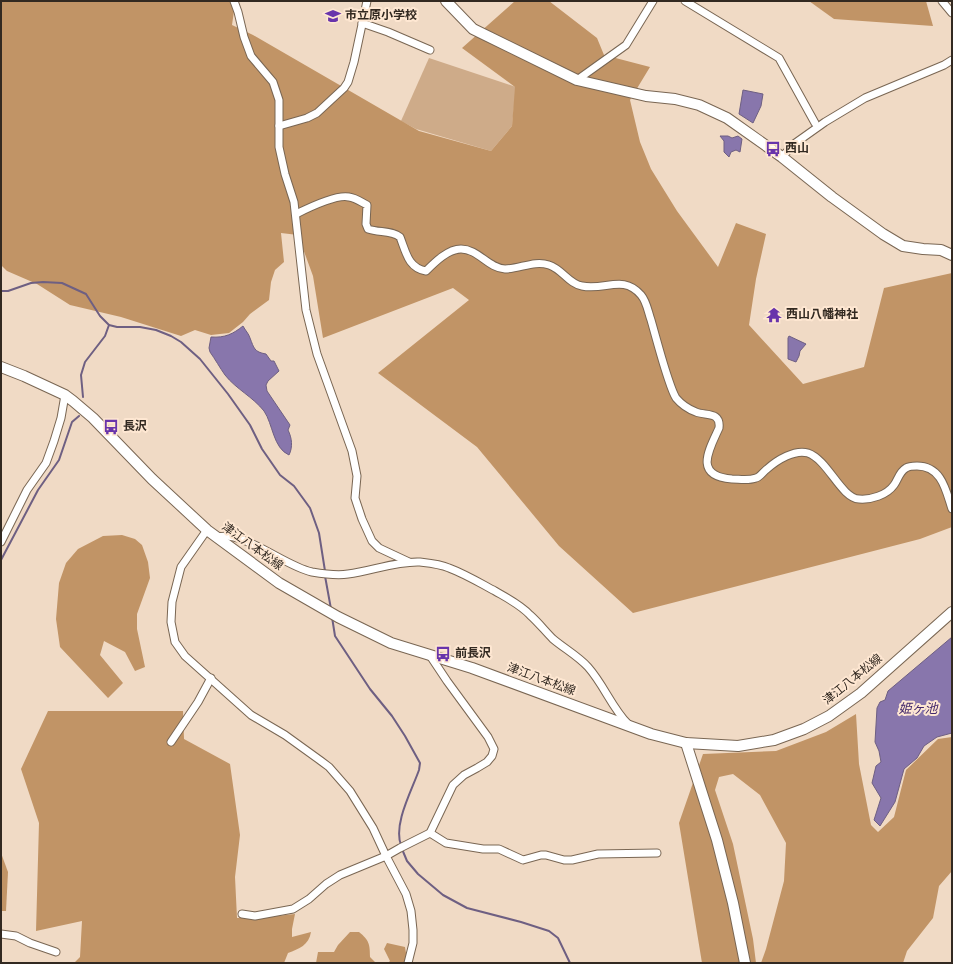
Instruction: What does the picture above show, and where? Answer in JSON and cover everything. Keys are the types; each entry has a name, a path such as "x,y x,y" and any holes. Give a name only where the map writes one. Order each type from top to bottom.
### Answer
{"main road":[{"path":"446,1 473,29 577,80 646,96 675,99 700,105 727,118 782,157 839,202 883,234 903,246 941,250 952,254"},
{"name":"津江八本松線","path":"1,367 66,395 94,418 152,479 207,530 278,583 338,617 391,644 472,668 650,734 686,743 738,746 774,740 804,729 829,716 861,693 952,612"},
{"path":"686,743 717,840 733,903 744,963"}],"street":[{"path":"234,1 251,56 273,82 279,100 281,157 296,214 306,310 317,354 352,451 356,476 355,498 362,519 372,541 379,548 408,562"},
{"path":"280,126 307,118 317,113 344,88 348,82 354,62 367,1"},
{"path":"577,80 626,45 653,1"},
{"path":"685,1 779,58 815,123"},
{"path":"942,1 952,13"},
{"path":"362,23 388,32 430,50"},
{"path":"782,157 794,144 825,122 865,98 937,68 952,60"},
{"path":"296,214 316,204 348,196 356,199 367,205 366,224 368,229 375,232 391,233 400,237 411,263 418,269 426,271 442,257 457,249 463,249 476,254 498,268 505,269 535,263 548,264 557,268 570,280 580,286 594,288 626,284 635,289 646,302 658,346 675,396 687,407 696,412 711,414 717,418 720,424 708,452 707,461 709,469 714,474 722,478 753,480 758,478 777,460 798,452 808,453 818,459 847,494 859,499 875,497 883,494 895,485 900,472 906,468 921,466 932,470 941,477 952,509"},
{"path":"1,542 27,490 46,463 61,418 66,395"},
{"path":"207,530 182,567 172,602 172,632 179,648 185,656 251,715 284,735 329,767 350,790 373,828 406,894 411,911 413,943 408,963"},
{"path":"218,537 224,536 238,538 282,560 310,571 332,575 347,575 408,562 420,562 449,567 510,600 530,614 560,645 575,655 589,668 622,718 630,727"},
{"path":"242,914 255,916 294,909 340,875 386,856 430,833 453,785 464,775 487,762 492,756 494,749 488,737 431,657"},
{"path":"171,742 198,702 210,678"},
{"path":"430,833 446,843 466,845 483,849 499,849 523,860 541,855 564,860 572,860 598,854 657,853"},
{"path":"1,934 16,936 30,943 56,952"}],"shaded area":[{"path":"1,1 233,1 235,4 232,25 253,35 419,131 491,151 512,126 515,87 462,48 515,1 549,1 597,38 604,55 650,67 630,100 640,142 651,169 677,211 718,267 736,223 766,234 756,279 749,325 803,384 864,367 884,288 952,273 952,527 920,539 633,613 559,546 477,447 378,373 469,300 453,288 323,338 313,276 298,235 281,233 284,262 275,270 271,282 269,300 250,314 243,322 229,333 211,335 195,330 181,336 121,317 70,305 37,284 7,271 1,265"},
{"path":"809,1 926,1 933,26 834,19"},
{"path":"429,58 516,87 512,126 491,151 416,129 401,121"},
{"path":"122,535 135,539 142,545 148,562 150,578 137,614 137,629 145,667 135,671 125,652 104,641 100,655 123,683 108,698 60,647 56,619 59,583 66,563 78,549 103,536"},
{"path":"48,711 183,711 184,739 230,764 240,835 235,877 237,918 295,914 292,937 311,932 306,943 300,948 288,953 284,963 74,963 80,957 82,921 36,931 39,823 21,769"},
{"path":"856,714 859,764 871,825 878,832 894,817 906,770 938,739 952,737 952,871 939,886 933,918 907,951 903,963 761,963 784,881 786,843 760,795 733,774 719,777 715,790 733,844 753,939 756,963 702,963 679,823 703,754 776,751 826,732"},
{"path":"1,853 8,872 6,911 1,911"},
{"path":"350,932 359,932 365,937 369,945 370,957 376,963 316,963 318,952 334,952 338,945"},
{"path":"387,943 405,947 407,959 405,963 388,963 390,961 384,949"}],"water":[{"path":"743,90 763,94 761,106 753,123 739,114"},
{"path":"720,136 728,136 732,138 738,136 742,139 740,152 736,150 731,152 729,157 724,152 724,141"},
{"path":"243,326 255,349 266,354 271,361 274,361 279,371 268,381 266,385 267,391 290,425 288,430 291,439 289,455 284,452 276,441 264,411 255,401 229,380 210,352 209,348 211,337 228,335"},
{"path":"789,336 806,344 800,351 796,362 788,359"},
{"name":"姫ヶ池","path":"952,637 952,733 937,737 924,746 917,758 904,769 895,802 880,826 874,820 881,798 872,783 876,766 881,762 879,751 875,742 877,708 880,702 885,700 888,691"}],"waterway":[{"path":"1,291 8,291 31,283 62,283 86,294 100,316 109,325 117,327 140,327 156,330 181,342 200,359 228,394 250,425 262,449 280,475 294,486 310,508 319,533 325,571"},
{"path":"83,397 81,375 85,362 105,336 109,325"},
{"path":"1,560 38,490 59,460 72,422 79,416"},
{"path":"325,576 331,609"},
{"path":"332,617 335,636 370,689 392,716 420,763 419,770 401,817 399,827 401,845"},
{"path":"402,849 407,861 418,874 443,895 467,908 549,931 558,938 570,963"}],"place":[{"name":"市立原小学校","path":"333,16"},
{"name":"西山","path":"773,149"},
{"name":"西山八幡神社","path":"774,315"},
{"name":"長沢","path":"111,427"},
{"name":"前長沢","path":"443,654"}]}
